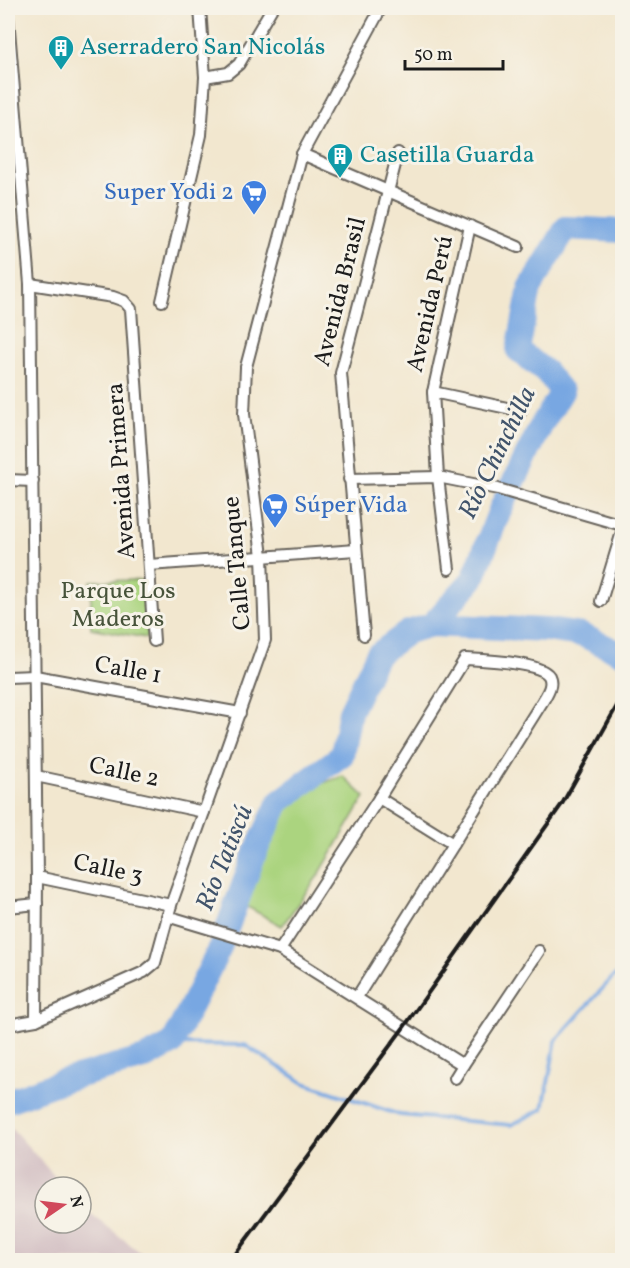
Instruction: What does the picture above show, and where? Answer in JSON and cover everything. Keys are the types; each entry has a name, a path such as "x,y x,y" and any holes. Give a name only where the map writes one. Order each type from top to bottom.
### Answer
{"street":[{"path":"162,301 201,135 205,77 200,8"},
{"path":"205,77 228,73 239,64 272,8"},
{"name":"Calle Tanque","path":"8,1025 36,1020 144,972 155,963 171,904 266,640 262,555 244,414 246,367 302,154 381,8"},
{"path":"8,17 30,284 37,877 36,1020"},
{"name":"Avenida Brasil","path":"364,634 341,374 398,153"},
{"path":"302,154 518,247"},
{"name":"Avenida Perú","path":"449,569 438,477 433,392 471,226"},
{"name":"Avenida Primera","path":"30,284 123,301 131,309 154,641"},
{"path":"433,392 521,411"},
{"path":"349,480 438,477 498,489 622,525"},
{"path":"8,480 33,481"},
{"path":"601,601 622,532"},
{"path":"149,565 262,555 356,550"},
{"path":"280,950 380,798 465,659 542,670 548,676 549,689 357,997"},
{"name":"Calle 1","path":"8,677 35,676 240,713"},
{"name":"Calle 2","path":"36,776 204,812"},
{"path":"380,798 453,844"},
{"name":"Calle 3","path":"37,877 171,904"},
{"path":"8,907 37,904"},
{"path":"167,916 280,950 463,1065"},
{"path":"455,1078 531,955"}],"shaded area":[{"path":"8,1124 53,1175 33,1175 33,1235 93,1235 93,1215 150,1260 8,1260"}],"green space":[{"name":"Parque Los Maderos","path":"143,580 147,638 91,628 91,581"},
{"path":"343,776 365,797 320,873 282,926 235,900 271,801"}],"waterway":[{"name":"Río Chinchilla","path":"431,625 473,579 500,510 542,424 562,392 546,372 518,350 530,288 566,228 622,231"},
{"name":"Río Tatiscú","path":"8,1101 65,1080 145,1058 172,1044 219,950 255,853 279,802 342,755 350,712 377,655 408,632 431,625 547,630 582,635 622,654"},
{"path":"172,1044 245,1045 304,1083 400,1115 511,1125 543,1109 556,1040 614,976 622,971"}],"railway":[{"path":"231,1260 404,1027 562,804 622,697"}],"place":[{"name":"Aserradero San Nicolás","path":"61,71"},
{"name":"Casetilla Guarda","path":"340,179"},
{"name":"Super Yodi 2","path":"254,216"},
{"name":"Súper Vida","path":"275,529"}]}
